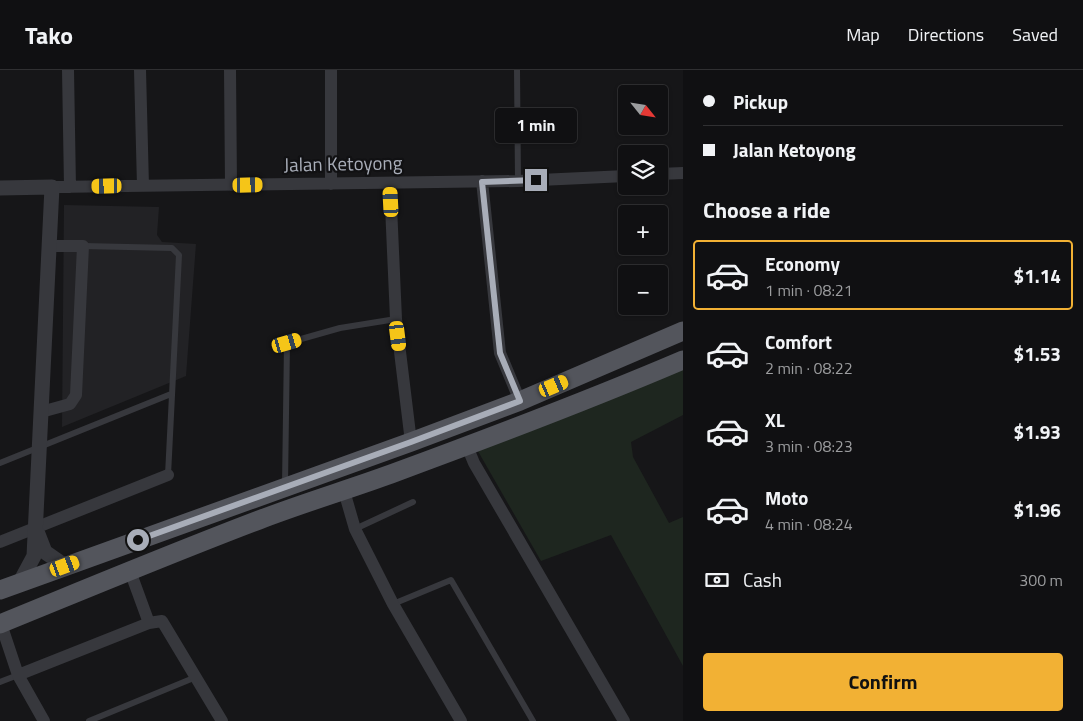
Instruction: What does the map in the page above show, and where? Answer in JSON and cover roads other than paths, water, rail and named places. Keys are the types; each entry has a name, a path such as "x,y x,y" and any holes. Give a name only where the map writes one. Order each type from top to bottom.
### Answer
{"main road":[{"path":"0,590 520,401 683,331"},
{"path":"1,624 261,519 466,446 604,394 683,360"}],"street":[{"path":"68,70 70,187"},
{"path":"140,70 144,186"},
{"path":"230,70 231,185"},
{"path":"331,70 331,184"},
{"path":"668,174 683,173"},
{"name":"Jalan Ketoyong","path":"0,188 482,182 618,176"},
{"path":"482,182 500,353 520,401"},
{"path":"390,183 396,319 411,442"},
{"path":"20,582 34,556 52,187"},
{"path":"41,412 70,404 76,395 83,246 49,246"},
{"path":"466,446 535,570 624,721"},
{"path":"0,542 168,475"},
{"path":"344,491 355,529 393,604 461,721"},
{"path":"35,528 45,552 65,566"},
{"path":"130,571 149,623"},
{"path":"18,674 149,623 162,621 222,721"},
{"path":"1,624 18,674 44,721"}],"lane":[{"path":"517,70 518,181"},
{"path":"83,246 172,248 179,255 168,475"},
{"path":"285,487 287,343 340,328 396,319"},
{"path":"0,463 172,394"},
{"path":"355,529 413,502"},
{"path":"393,604 451,580 533,721"},
{"path":"0,682 18,674"},
{"path":"89,721 196,677"}]}
